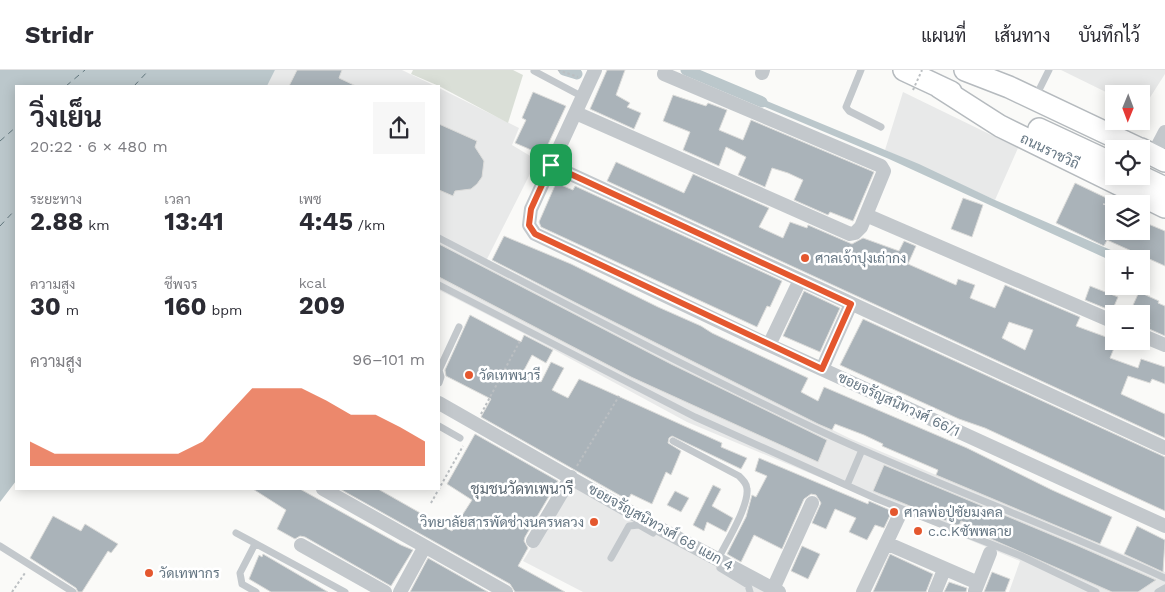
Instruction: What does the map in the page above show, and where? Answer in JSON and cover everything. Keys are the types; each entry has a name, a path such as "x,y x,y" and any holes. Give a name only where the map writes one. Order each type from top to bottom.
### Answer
{"main road":[{"name":"ถนนราชวิถี","path":"904,70 1105,160"},
{"name":"ถนนราชวิถี","path":"960,70 1009,99 1105,146"},
{"path":"965,70 1034,98 1118,140"},
{"name":"ถนนราชวิถี","path":"939,87 1000,126 1165,207"},
{"path":"1150,157 1165,174"},
{"path":"1150,181 1165,188"}],"street":[{"path":"595,70 551,165 1165,448"},
{"path":"576,112 850,234 858,231 884,171 881,166 664,74"},
{"path":"1150,152 1165,132"},
{"name":"ซอยจรัญสนิทวงศ์ 66/1","path":"551,165 531,209 529,225 535,234 545,240 769,345 1165,526"},
{"path":"866,215 1105,318"},
{"path":"769,345 800,280"},
{"path":"822,369 851,304"},
{"path":"1150,339 1165,345"},
{"name":"ซอยจรัญสนิทวงศ์ 68 แยก 4","path":"440,404 655,526 776,590"},
{"path":"534,541 571,477"},
{"path":"325,490 424,548 506,592"},
{"path":"776,590 812,503"},
{"path":"863,592 899,516"},
{"path":"886,543 944,570 977,588 990,553"},
{"path":"300,545 385,592"},
{"path":"400,592 424,548"},
{"path":"935,592 944,570"}],"lane":[{"path":"861,70 846,107 881,127"},
{"path":"1034,98 1049,70"},
{"path":"534,71 583,97"},
{"path":"440,239 624,334 862,450 1165,578"},
{"path":"440,286 695,417 847,485 1021,556 1096,592"},
{"path":"440,368 459,327"},
{"path":"440,427 460,438"},
{"path":"673,441 739,476 745,482 748,490 745,503 718,558"},
{"path":"847,485 862,450"},
{"path":"611,558 629,526 634,524 730,574 748,585 750,592"},
{"path":"236,533 345,592"},
{"path":"255,544 240,573 242,584 256,592"},
{"path":"0,546 73,592"},
{"path":"1158,592 1165,588"}],"path":[{"path":"558,70 583,79"},
{"path":"913,90 922,70"},
{"path":"440,487 523,336"},
{"path":"571,477 619,396"},
{"path":"431,503 438,490"},
{"path":"12,592 30,565"}],"shaded area":[{"path":"0,70 275,70 268,85 15,85 15,482 0,502"},
{"path":"275,70 402,70 433,85 268,85"},
{"path":"413,70 513,70 523,75 508,123 440,85 411,74"},
{"path":"1061,70 1165,70 1165,74 1150,97 1150,85 1105,85 1105,92"},
{"path":"440,88 519,128 512,145 537,160 487,259 849,438 1165,572 1165,592 1009,592 1020,561 687,422 440,291"},
{"path":"903,92 1018,148 995,200 885,150"},
{"path":"750,94 919,164 995,200 1111,250 1105,250 1105,258 889,159 748,100"},
{"name":"วิทยาลัยสารพัดช่างนครหลวง","path":"571,483 767,592 583,592 523,561"}],"building":[{"path":"297,70 342,70 339,78 354,85 290,85"},
{"path":"607,70 625,70 616,95 630,103 627,107 641,113 634,129 590,109"},
{"path":"533,92 566,106 543,155 515,143 526,120 522,118"},
{"path":"673,95 706,106 708,103 727,110 719,130 743,140 751,120 874,172 853,221 830,212 828,215 794,200 803,180 788,173 772,168 765,187 738,175 746,157 726,147 719,166 683,150 690,132 663,121"},
{"path":"440,124 477,141 475,147 484,161 482,177 477,184 471,189 455,191 453,196 440,190"},
{"path":"616,162 684,193 693,174 769,208 759,227 783,238 790,222 807,228 808,225 852,244 863,238 899,251 904,241 916,246 908,264 956,285 958,279 975,285 970,298 995,308 1005,285 1080,317 1076,326 1105,337 1105,350 1113,350 1110,358 1138,368 1141,359 1165,367 1165,384 1152,379 1150,383 1128,376 1121,394 1165,414 1165,438 607,181","holes":["1009,322 1033,330 1025,350 1002,338"]},
{"path":"556,183 573,190 575,186 782,281 770,307 767,306 757,327 541,227 539,222"},
{"path":"1075,183 1105,197 1105,204 1103,204 1105,205 1105,240 1107,240 1104,246 1056,223"},
{"path":"963,198 983,205 972,237 951,229"},
{"path":"1150,225 1165,231 1165,266 1150,259 1150,250 1129,250 1107,240 1150,240"},
{"path":"504,236 571,264 808,378 801,392 818,401 824,387 967,448 1112,517 1100,544 936,475 938,470 882,446 883,444 864,435 835,424 832,430 818,424 492,260"},
{"path":"440,245 671,364 827,440 818,462 631,377 440,278"},
{"path":"1090,286 1105,292 1105,295 1118,297 1115,305 1105,305 1105,308 1085,300"},
{"path":"804,291 840,308 820,352 783,336"},
{"path":"1138,295 1146,295 1165,306 1165,336 1150,329 1150,305 1133,305"},
{"path":"470,315 521,342 524,335 553,350 546,363 532,355 523,372 541,382 551,362 564,368 552,390 568,398 579,379 722,443 721,447 747,458 741,469 672,436 669,438 668,443 681,451 671,475 666,472 652,504 631,494 628,500 481,417 491,399 446,376 445,370"},
{"path":"863,319 1165,457 1165,511 985,428 959,419 840,365"},
{"path":"475,434 558,481 525,537 524,541 528,548 518,566 565,592 515,592 510,584 342,490 380,490 452,531 472,500 447,484"},
{"path":"759,458 868,504 869,501 892,511 884,528 875,525 867,540 849,532 856,518 835,509 826,529 812,523 821,503 816,495 811,494 804,499 782,549 754,535 741,562 727,554 746,517 752,495 756,497 767,476 755,471"},
{"path":"884,465 1156,580 1138,592 1112,592 982,535 984,530 961,521 959,526 873,491"},
{"path":"713,485 721,489 712,506 733,518 726,532 707,522 704,531 693,525"},
{"path":"255,490 302,490 413,550 391,586 305,537 300,536 295,539 277,529 286,510"},
{"path":"675,491 689,498 681,512 667,505"},
{"path":"53,516 81,531 85,524 118,544 111,553 108,551 82,592 78,592 76,588 30,558"},
{"path":"1137,526 1165,540 1163,572 1124,554"},
{"path":"802,546 820,554 808,579 791,571"},
{"path":"263,554 328,592 271,592 249,579 259,555 262,557"},
{"path":"890,554 933,574 926,592 873,592"},
{"path":"428,558 488,592 410,592"},
{"path":"992,572 1010,579 1005,592 984,592"},
{"path":"949,582 967,588 966,592 944,592"}],"waterway":[{"path":"564,70 577,74"},
{"path":"686,70 762,102"}],"ferry route":[{"path":"67,85 85,70"},
{"path":"135,85 149,70"},
{"path":"0,141 15,128"},
{"path":"0,226 15,210"}],"place":[{"name":"ศาลเจ้าปุงเถ่ากง","path":"805,258"},
{"name":"วัดเทพนารี","path":"469,375"},
{"name":"ศาลพ่อปู่ชัยมงคล","path":"894,512"},
{"name":"วิทยาลัยสารพัดช่างนครหลวง","path":"594,522"},
{"name":"c.c.Kซัพพลาย","path":"918,531"},
{"name":"วัดเทพากร","path":"149,573"}],"district":[{"name":"ชุมชนวัดทเพนารี","path":"522,489"}],"route":[{"path":"551,165 851,304 822,369 535,234 529,225 531,209 551,165"}]}
